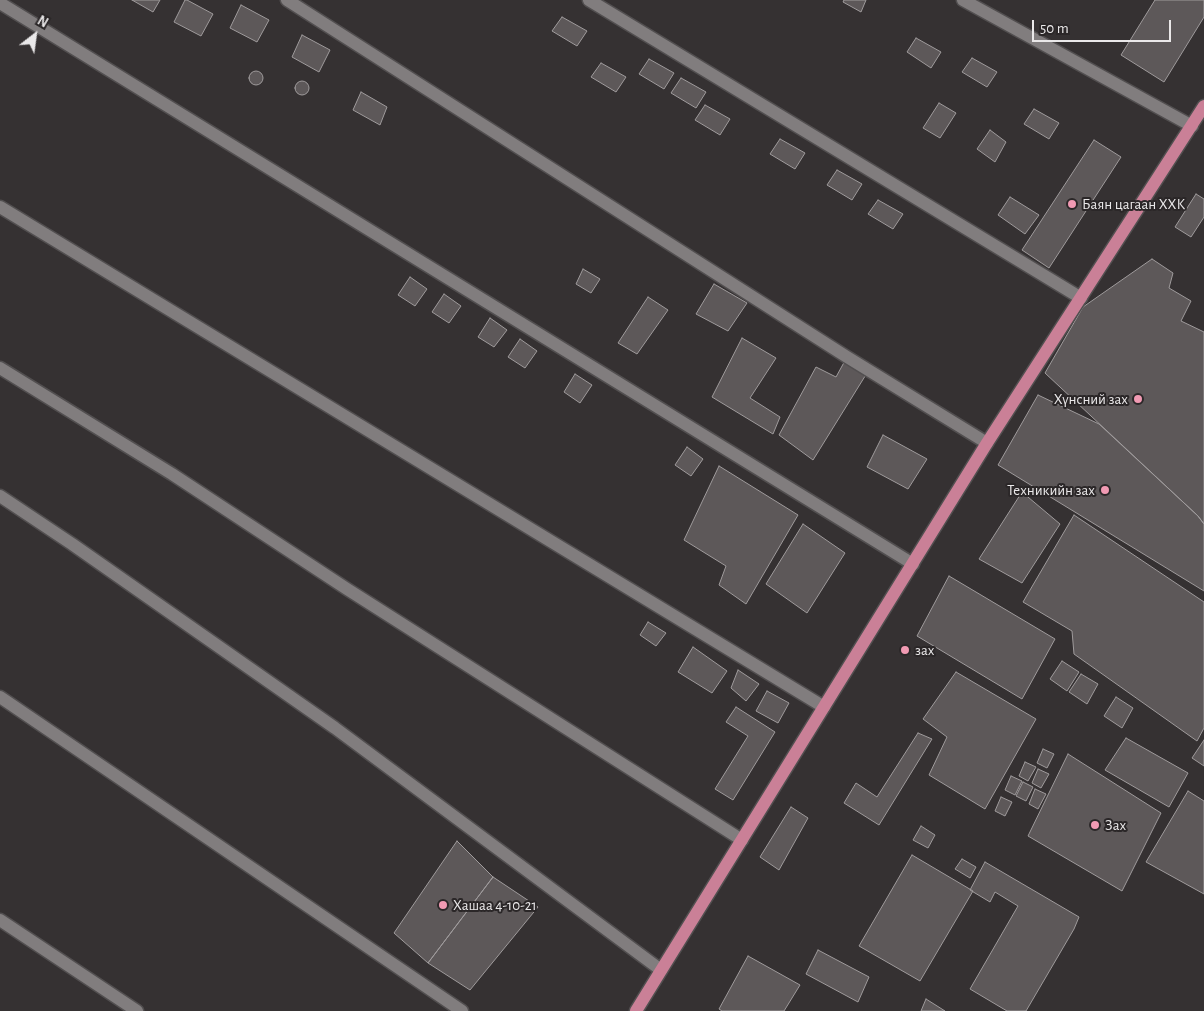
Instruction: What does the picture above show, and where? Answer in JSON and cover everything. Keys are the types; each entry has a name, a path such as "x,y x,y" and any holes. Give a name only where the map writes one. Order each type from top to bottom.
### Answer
{"main road":[{"path":"636,1011 987,443 1204,106"}],"street":[{"path":"287,0 847,357 987,443"},
{"path":"589,0 1081,298"},
{"path":"964,0 1192,126"},
{"path":"0,3 912,564"},
{"path":"0,206 824,707"},
{"path":"0,368 172,474 347,589 742,840"},
{"path":"0,496 72,544 335,728 661,970"},
{"path":"0,697 462,1011"},
{"path":"0,920 137,1011"}],"building":[{"path":"132,0 160,0 153,12"},
{"path":"185,0 213,14 201,36 174,22"},
{"path":"844,0 866,0 861,12 843,2"},
{"path":"1155,0 1204,0 1204,17 1164,82 1121,55"},
{"path":"241,5 269,20 257,42 230,28"},
{"path":"562,17 587,31 577,46 552,31"},
{"path":"302,35 330,50 319,72 292,57"},
{"path":"916,38 941,52 931,68 907,52"},
{"path":"972,58 997,72 987,87 962,72"},
{"path":"649,59 674,73 664,89 639,74"},
{"path":"601,63 626,77 616,92 591,77"},
{"path":"256,71 261,73 263,78 261,83 256,85 251,83 249,78 251,73"},
{"path":"681,78 706,92 696,108 671,93"},
{"path":"302,81 307,83 309,88 307,93 302,95 297,93 295,88 297,83"},
{"path":"361,92 387,107 380,125 353,110"},
{"path":"939,103 956,113 940,138 923,128"},
{"path":"705,105 730,119 720,135 695,120"},
{"path":"1034,109 1059,123 1049,139 1024,124"},
{"path":"990,130 1006,142 995,162 977,149"},
{"path":"780,139 805,153 795,169 770,154"},
{"name":"Баян цагаан ХХК","path":"1094,140 1121,157 1049,268 1022,250"},
{"path":"837,170 862,184 852,200 827,185"},
{"path":"1196,194 1204,199 1204,217 1191,237 1175,227"},
{"path":"1010,197 1039,215 1025,234 998,215"},
{"path":"878,200 903,214 893,229 868,214"},
{"name":"Хүнсний зах","path":"1152,259 1173,273 1169,288 1191,301 1181,321 1204,332 1204,524 1198,516 1045,373 1083,307"},
{"path":"583,269 600,279 591,293 576,284"},
{"path":"410,277 427,289 415,306 398,295"},
{"path":"714,284 747,303 728,331 696,314"},
{"path":"444,294 461,306 449,323 432,312"},
{"path":"648,297 668,310 637,354 618,343"},
{"path":"490,318 507,330 494,347 478,337"},
{"path":"742,338 776,358 750,398 780,417 773,434 712,397"},
{"path":"520,339 537,351 525,368 508,357"},
{"path":"847,357 867,373 813,460 779,435 816,367 836,377"},
{"path":"575,374 592,385 580,403 564,392"},
{"name":"Техникийн зах","path":"1038,395 1099,424 1198,516 1204,524 1204,591 998,465"},
{"path":"883,435 927,459 908,489 867,467"},
{"path":"687,447 703,459 691,476 675,465"},
{"path":"719,466 798,515 746,604 719,585 726,566 684,540"},
{"path":"1022,492 1060,524 1022,583 979,559"},
{"path":"1074,515 1204,602 1204,728 1197,741 1074,654 1072,631 1023,602"},
{"path":"803,524 845,553 807,613 766,584"},
{"name":"Зах","path":"949,576 1055,639 1022,699 917,636"},
{"path":"648,622 666,633 656,646 640,635"},
{"path":"693,647 727,671 712,693 678,672"},
{"path":"1062,661 1079,672 1067,691 1050,679"},
{"path":"738,670 759,684 746,701 731,688"},
{"name":"Зах","path":"956,672 1036,719 985,809 929,775 947,737 923,719"},
{"path":"1081,674 1098,684 1087,704 1069,692"},
{"path":"767,691 789,703 778,723 756,711"},
{"path":"1116,697 1133,708 1122,728 1104,716"},
{"path":"736,707 775,732 733,800 715,789 748,736 726,722"},
{"path":"918,733 932,739 879,825 844,803 856,783 877,797"},
{"path":"1126,738 1188,773 1169,807 1105,770"},
{"path":"1204,740 1204,766 1192,758"},
{"path":"1043,749 1054,754 1047,768 1037,763"},
{"name":"Зах","path":"1068,754 1161,813 1122,891 1028,836"},
{"path":"1025,762 1036,767 1028,781 1019,776"},
{"path":"1038,769 1049,774 1041,788 1032,783"},
{"path":"1011,776 1022,781 1015,795 1005,790"},
{"path":"1023,782 1033,787 1026,801 1016,796"},
{"path":"1035,789 1046,794 1038,809 1029,804"},
{"path":"1188,791 1204,801 1204,894 1146,862"},
{"path":"1001,797 1012,802 1005,816 995,811"},
{"path":"791,807 808,818 779,870 760,857"},
{"path":"921,826 935,835 928,848 913,840"},
{"name":"Хашаа 4-10-21","path":"457,841 493,877 428,963 394,933"},
{"path":"912,855 973,891 920,981 859,946"},
{"path":"962,859 976,867 970,878 955,869"},
{"path":"985,862 1079,917 1074,929 1026,1011 1007,1011 970,989 1018,906 995,892 990,902 970,890"},
{"path":"493,877 538,907 470,990 428,963"},
{"path":"818,950 869,977 858,1002 806,974"},
{"path":"748,956 800,985 784,1011 722,1011 719,1009"},
{"path":"926,999 945,1011 921,1011"}],"place":[{"name":"Баян цагаан ХХК","path":"1072,204"},
{"name":"Хүнсний зах","path":"1138,399"},
{"name":"Техникийн зах","path":"1105,490"},
{"name":"зах","path":"905,650"},
{"name":"Зах","path":"1095,825"},
{"name":"Хашаа 4-10-21","path":"443,905"}]}
